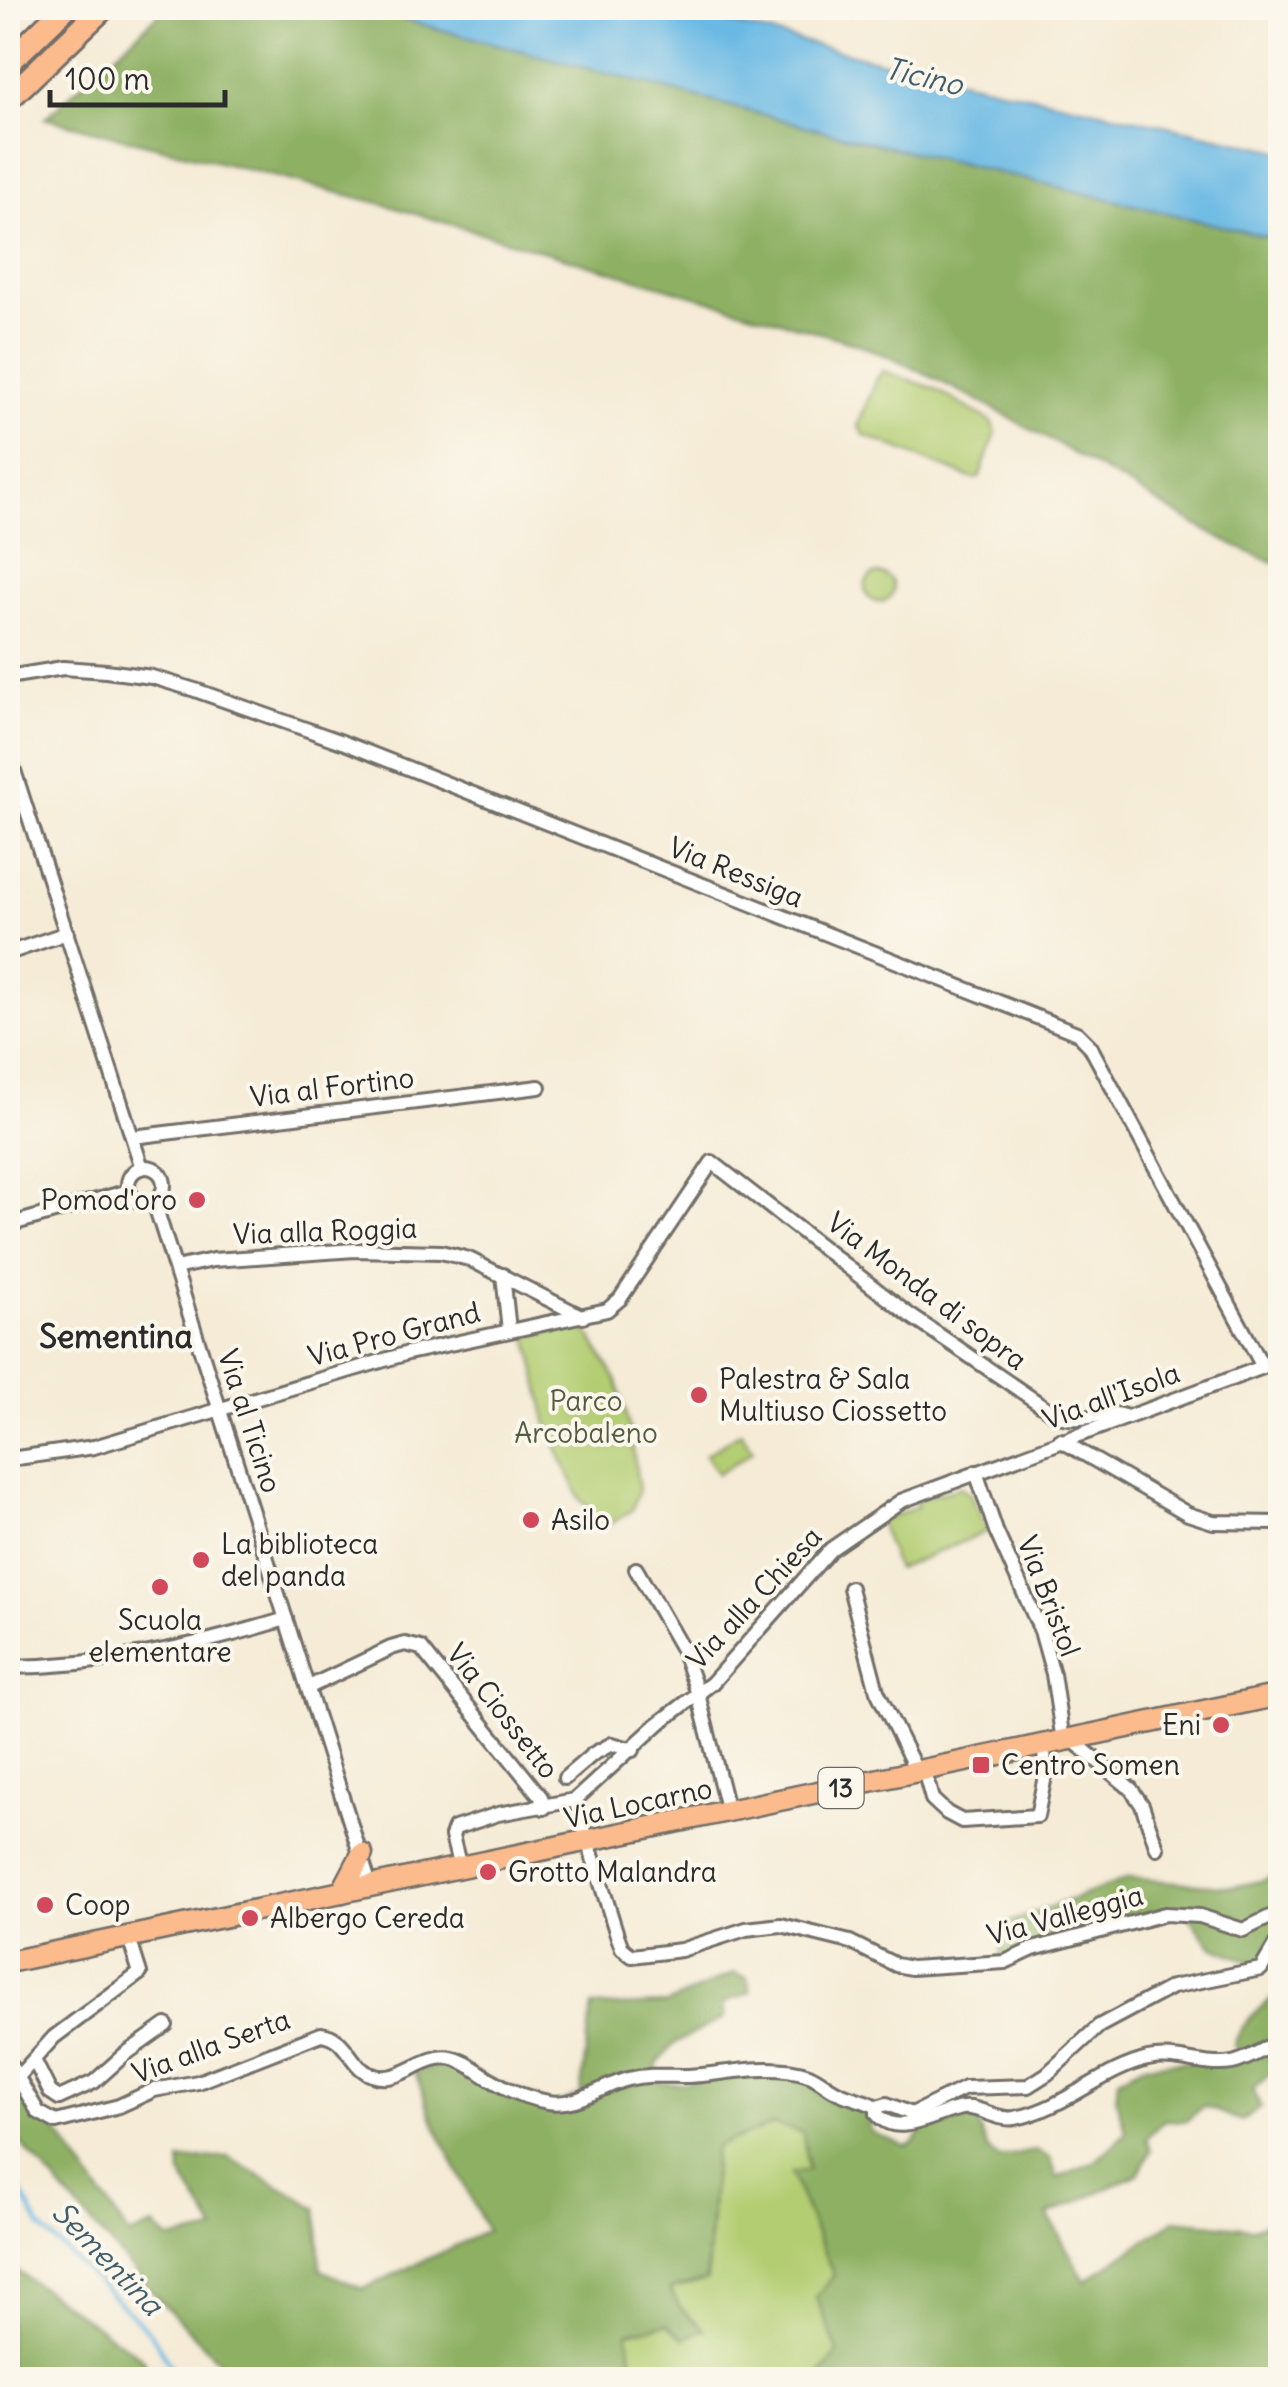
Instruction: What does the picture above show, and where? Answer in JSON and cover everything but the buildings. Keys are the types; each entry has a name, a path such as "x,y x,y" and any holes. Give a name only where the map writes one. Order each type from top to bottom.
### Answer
{"highway":[{"path":"8,62 64,8"},
{"path":"8,99 102,8"}],"main road":[{"name":"Via Locarno","path":"8,1962 1280,1695"},
{"path":"342,1892 362,1854"}],"street":[{"name":"Via Ressiga","path":"8,677 76,668 124,672 178,685 342,742 1077,1033 1090,1046 1263,1367"},
{"path":"8,752 142,1168"},
{"path":"8,953 67,933"},
{"name":"Via al Fortino","path":"132,1137 538,1087"},
{"name":"Via Monda di sopra","path":"583,1317 615,1305 712,1162 908,1314 1056,1415 1082,1421 1119,1413 1124,1418"},
{"path":"142,1168 152,1168 163,1179 162,1194 154,1202 139,1202 129,1191 131,1177 142,1168"},
{"path":"8,1225 129,1191"},
{"name":"Via al Ticino","path":"154,1202 370,1885"},
{"name":"Via alla Roggia","path":"175,1268 213,1260 354,1250 450,1254 583,1317"},
{"path":"503,1276 510,1330"},
{"name":"Via Pro Grand","path":"10,1458 94,1447 378,1361 583,1317"},
{"name":"Via all'Isola","path":"976,1472 1263,1367"},
{"path":"1060,1440 1188,1514 1213,1522 1280,1523"},
{"name":"Via alla Chiesa","path":"575,1800 658,1724 698,1694 759,1633 808,1572 848,1534 910,1496 976,1472"},
{"name":"Via Bristol","path":"920,1771 932,1799 956,1819 966,1822 1037,1816 1045,1776 1059,1741 1053,1674 1041,1631 996,1530 976,1472"},
{"path":"636,1569 677,1639 698,1694 728,1812"},
{"path":"850,1588 877,1691 920,1771"},
{"path":"8,1667 70,1666 131,1658 190,1647 286,1620"},
{"name":"Via Ciossetto","path":"309,1687 391,1648 416,1646 426,1652 540,1797 544,1808"},
{"path":"1059,1741 1131,1790 1142,1805 1157,1848"},
{"path":"566,1778 592,1754 612,1744 633,1750"},
{"path":"460,1868 453,1830 498,1814 575,1800 589,1841"},
{"name":"Via Valleggia","path":"589,1841 620,1942 626,1952 636,1957 698,1946 746,1929 782,1925 850,1942 901,1967 995,1963 1165,1914 1200,1916 1243,1930 1280,1912"},
{"path":"877,2107 887,2104 912,2114 965,2088 1036,2083 1099,2026 1172,1988 1261,1969 1280,1937"},
{"path":"18,2077 68,2025 140,1973 129,1938"},
{"path":"34,2060 50,2092 58,2098 94,2082 124,2054 166,2025"},
{"name":"Via alla Serta","path":"8,2060 40,2115 50,2121 64,2121 119,2106 154,2090 198,2082 321,2034 338,2040 361,2068 372,2075 393,2076 448,2057 507,2088 552,2103 576,2100 652,2074 688,2076 747,2070 806,2074 839,2093 877,2107 879,2118 894,2123 968,2108 996,2117 1017,2117 1064,2100 1143,2060 1168,2057 1229,2064 1280,2041"}],"green space":[{"path":"160,8 360,8 836,134 1280,240 1280,564 1222,539 963,393 858,344 379,203 45,118 158,15"},
{"path":"883,371 933,388 992,422 996,433 979,478 973,479 864,435 858,425"},
{"path":"879,574 889,578 893,588 889,598 879,602 869,598 865,588 869,578"},
{"name":"Parco Arcobaleno","path":"584,1326 617,1381 631,1435 639,1490 632,1510 606,1527 580,1499 549,1430 528,1336"},
{"path":"741,1432 753,1451 718,1474 705,1455"},
{"path":"960,1487 969,1492 988,1531 897,1569 879,1522 917,1507 915,1500"},
{"path":"1280,1870 1280,1954 1268,1965 1258,1965 1213,1947 1182,1909 1000,1958 1005,1924 1129,1878 1232,1887 1265,1880"},
{"path":"734,1973 747,1978 751,1992 723,2003 725,2017 672,2045 656,2066 660,2083 761,2073 792,2078 863,2107 869,2113 871,2132 905,2146 933,2122 973,2112 987,2148 999,2159 1036,2150 1051,2159 1057,2178 1095,2162 1126,2133 1116,2099 1118,2078 1145,2065 1268,2054 1279,2066 1252,2090 1261,2107 1242,2121 1204,2106 1186,2121 1164,2120 1146,2138 1151,2150 1138,2174 1048,2215 1085,2281 1175,2220 1253,2228 1280,2216 1280,2379 818,2379 838,2352 816,2297 834,2276 791,2173 808,2170 803,2133 774,2124 715,2147 706,2280 670,2289 680,2308 704,2329 684,2339 667,2324 628,2332 635,2379 237,2379 164,2305 8,2129 8,2061 130,2236 154,2226 170,2240 216,2231 181,2174 180,2161 228,2157 317,2208 321,2270 363,2289 487,2231 435,2125 415,2072 451,2062 552,2106 580,2095 592,2007 667,2004"},
{"path":"1280,1993 1280,2034 1245,2051 1234,2047 1246,2023"},
{"path":"774,2124 803,2133 808,2170 791,2174 834,2277 816,2297 838,2352 818,2379 635,2379 627,2332 667,2323 703,2330 680,2308 670,2289 707,2280 715,2147"},
{"path":"8,2268 144,2359 152,2379 8,2379"}],"water":[{"name":"Ticino","path":"360,8 671,8 907,68 1280,151 1280,240 836,134"}],"waterway":[{"name":"Sementina","path":"8,2167 40,2227 151,2333 179,2380"}],"place":[{"name":"Pomod'oro","path":"197,1200"},
{"name":"Palestra & Sala Multiuso Ciossetto","path":"699,1395"},
{"name":"Asilo","path":"531,1520"},
{"name":"La biblioteca del panda","path":"201,1560"},
{"name":"Scuola elementare","path":"160,1587"},
{"name":"Eni","path":"1221,1725"},
{"name":"Centro Somen","path":"981,1765"},
{"name":"Grotto Malandra","path":"488,1872"},
{"name":"Coop","path":"45,1905"},
{"name":"Albergo Cereda","path":"250,1918"}],"district":[{"name":"Sementina","path":"116,1336"}]}
